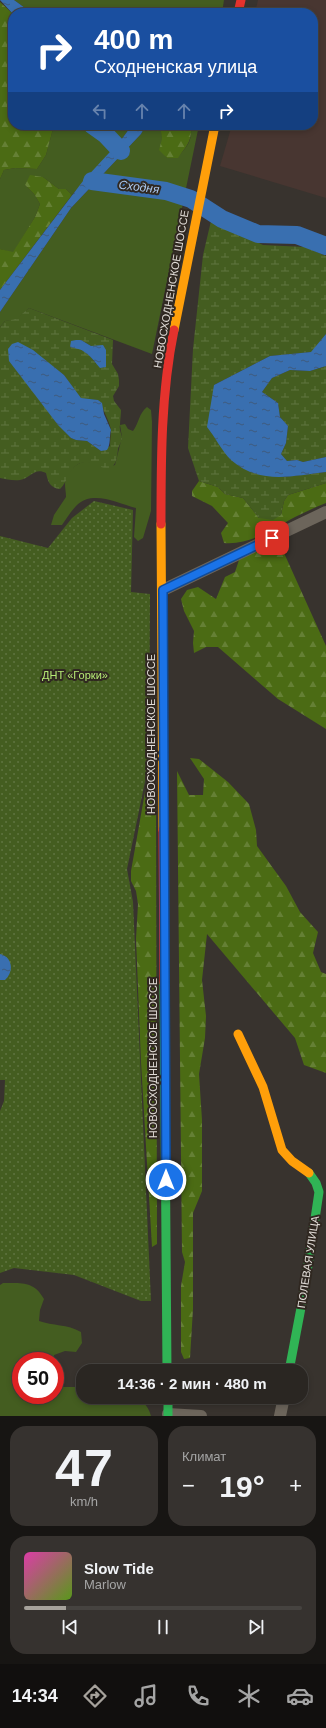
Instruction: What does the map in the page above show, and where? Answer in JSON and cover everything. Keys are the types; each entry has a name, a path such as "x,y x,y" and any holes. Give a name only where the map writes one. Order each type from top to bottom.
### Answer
{"main road":[{"name":"НОВОСХОДНЕНСКОЕ ШОССЕ","path":"168,1364 161,471 165,396 173,333 192,232 214,130"},
{"name":"ПОЛЕВАЯ УЛИЦА","path":"238,1034 263,1087 282,1150 286,1157 310,1172 314,1177 319,1192 304,1292 290,1364"},
{"path":"168,1404 168,1415"}],"street":[{"path":"163,590 326,512"},
{"path":"280,1416 283,1404"},
{"path":"168,1415 201,1416"}],"shaded area":[{"path":"258,0 326,0 326,198 220,166 231,130 318,130 318,8 256,8"}],"green space":[{"path":"14,0 224,0 223,8 25,8"},
{"path":"0,2 8,9 8,130 53,130 46,155 37,169 15,168 4,170 0,179"},
{"path":"53,130 128,130 72,195 66,189 59,189 43,177 25,185 34,194 40,204 35,217 13,253 0,249 0,179 4,170 15,168 37,169 46,155"},
{"path":"143,130 161,130 162,149 167,158 178,157 189,143 191,130 198,130 152,354 29,308 16,320 5,321 0,327 0,312 71,208"},
{"path":"161,130 191,130 190,139 178,158 167,158 159,150 162,139"},
{"path":"30,175 43,177 59,189 66,189 72,195 0,290 0,249 13,252 35,217 40,204 34,194 25,185"},
{"path":"211,221 263,245 305,247 326,256 326,334 312,352 270,356 214,385 284,477 326,472 326,483 288,495 284,501 281,515 273,520 259,518 243,498 225,494 218,487 199,481 188,448 193,349 203,255"},
{"path":"29,308 113,340 112,364 118,374 119,386 113,396 114,401 121,410 120,428 122,440 118,449 116,462 112,467 104,468 90,463 81,463 71,471 60,489 52,486 46,473 38,471 27,478 20,480 0,478 0,327 5,321 16,319","holes":["81,340 91,346 96,364 90,356 81,349","28,348 64,375 81,399 98,400 111,427 110,446 101,451 87,441 71,438 55,421 49,411 14,367"]},
{"path":"326,366 326,457 303,462 297,460 287,461 281,454 286,443 288,426 280,417 278,403 262,392 272,378 290,370 310,371"},
{"path":"147,407 151,410 152,422 151,511 143,538 138,541 134,537 136,508 98,498 90,498 77,505 62,525 51,525 54,515 66,497 65,484 67,476 73,468 84,462 103,466 115,465 122,437 120,425 125,424 128,429 133,431 142,412"},
{"path":"199,481 218,487 225,494 243,498 259,518 281,515 284,501 288,495 326,483 326,503 253,539 234,543 224,543 221,533 228,523 212,506 192,496 192,491"},
{"name":"ДНТ «Горки»","path":"94,501 133,510 131,592 150,594 149,762 127,869 133,902 151,1301 141,1301 74,1275 14,1268 0,1273 0,1111 4,1101 5,1080 0,1080 0,536 48,548 72,518"},
{"path":"267,546 279,547 284,553 326,646 326,729 278,699 218,647 206,647 194,653 194,631 184,611 181,599 187,590 198,587 216,599 225,577 235,572 239,560"},
{"path":"190,758 199,759 228,782 249,804 256,830 257,846 286,886 300,912 318,932 313,953 321,972 326,974 326,1073 304,1065 295,1038 207,934 202,980 206,1016 205,1038 199,1074 202,1120 202,1191 193,1213 193,1309 190,1358 184,1359 181,1352 181,1286 185,1262 182,1252 177,771 189,795 203,795 204,779"},
{"path":"149,788 154,788 156,799 157,1244 152,1247 141,1062 136,939 138,904 136,891 131,881 131,871 145,792"},
{"path":"3,1283 22,1283 32,1286 44,1299 40,1310 39,1321 76,1329 81,1332 82,1343 76,1352 12,1352 12,1404 64,1404 64,1387 76,1387 76,1404 145,1404 151,1416 0,1416 0,1285"}],"water":[{"path":"0,0 14,0 25,8 8,8"},
{"path":"128,130 143,130 71,208 0,312 0,290 83,181"},
{"path":"326,334 326,366 310,371 290,370 272,378 262,392 278,403 280,417 288,426 286,443 281,454 287,461 297,460 303,462 326,457 326,472 276,477 253,473 242,468 231,460 207,427 214,385 270,356 311,352"},
{"path":"81,340 91,346 103,345 106,350 106,367 100,368 86,353 80,349 70,347 71,341"},
{"path":"18,342 33,350 64,375 81,398 98,400 102,403 104,414 111,430 107,450 101,451 87,441 71,438 58,425 9,361 8,349 12,344"},
{"path":"0,954 8,958 11,965 10,973 5,980 0,980"}],"waterway":[{"path":"99,130 106,135 121,151"},
{"name":"Сходня","path":"92,181 166,191 191,199 222,219 258,234 297,235 326,246"}],"traffic: fast":[{"path":"164,983 167,1364"},
{"path":"290,1364 304,1292 319,1192 316,1183 309,1173"},
{"path":"168,1404 168,1416"}],"traffic: slow":[{"path":"174,330 214,130"},
{"path":"161,524 163,830"},
{"path":"238,1034 263,1087 282,1150 292,1161 309,1173"}],"traffic: jam":[{"path":"239,8 241,0"},
{"path":"161,524 164,402 166,378 174,330"},
{"path":"163,830 164,983"}],"route":[{"path":"166,1180 163,590 272,538"}]}
